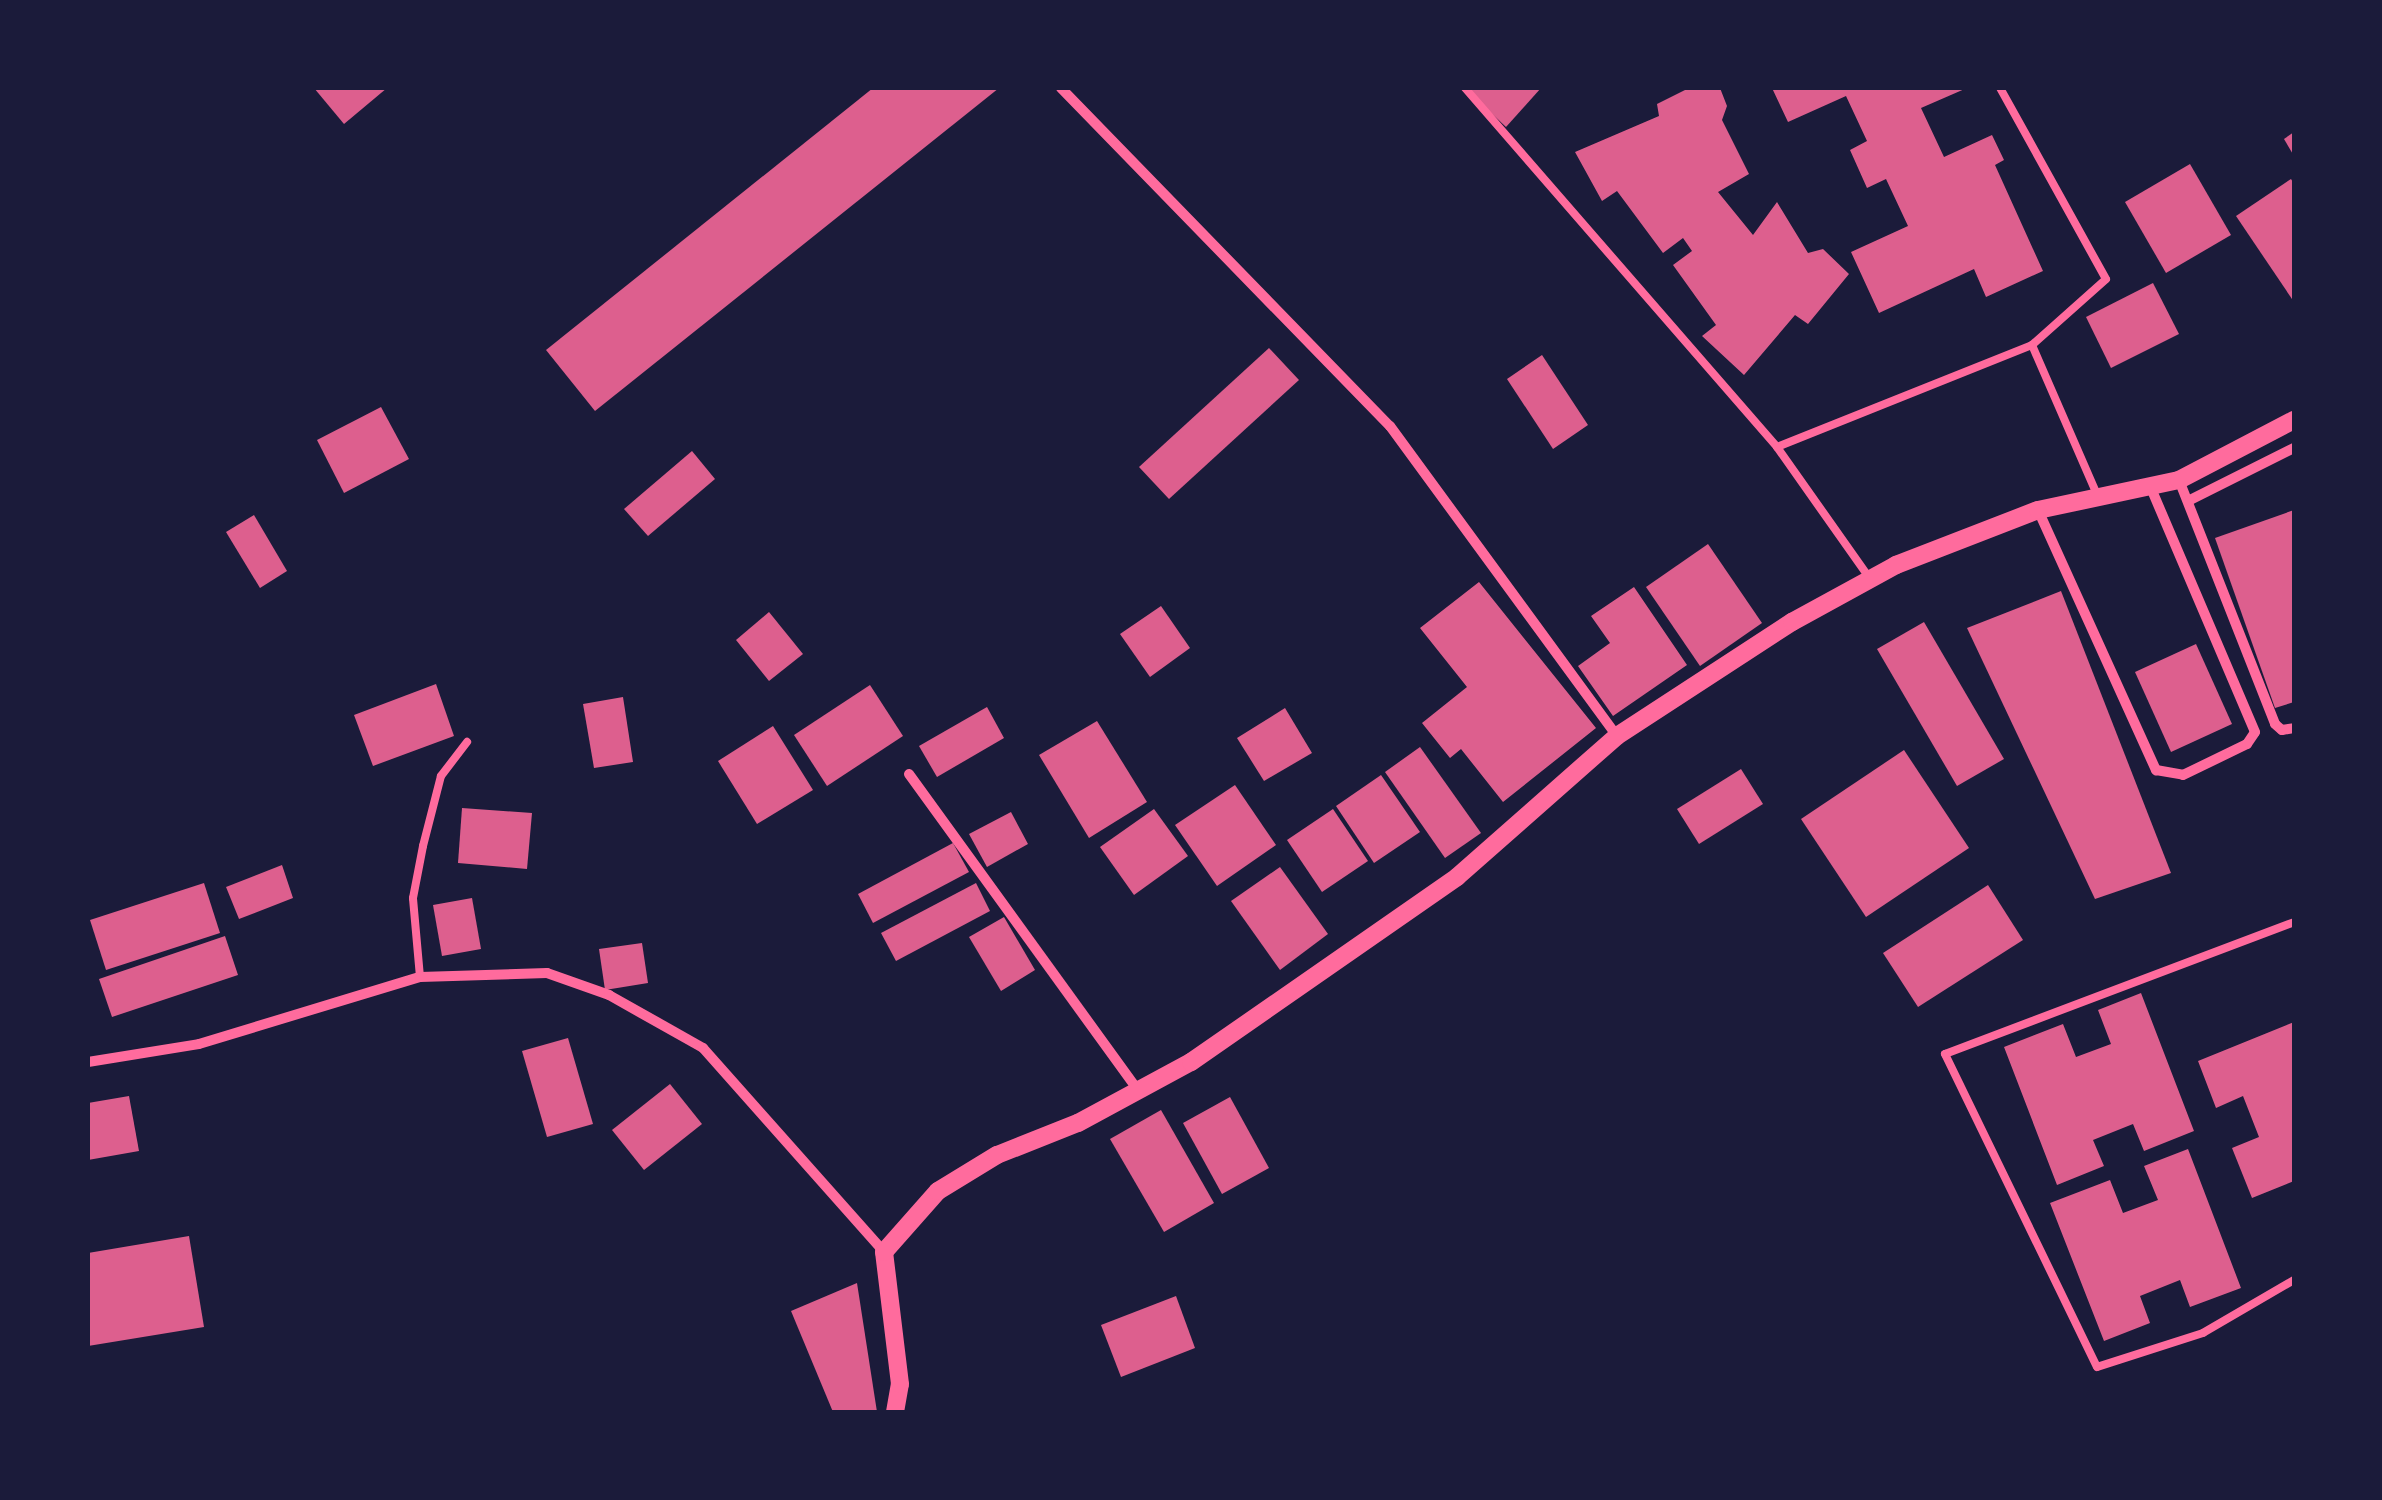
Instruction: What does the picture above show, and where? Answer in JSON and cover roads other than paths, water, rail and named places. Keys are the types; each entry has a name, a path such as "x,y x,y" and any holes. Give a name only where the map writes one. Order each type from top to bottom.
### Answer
{"street":[{"path":"1061,88 1390,426 1618,736"},
{"path":"884,1252 938,1191 997,1155 1078,1123 1191,1062 1457,877 1618,736 1792,622 1870,579 2038,510 2179,480 2294,420"},
{"path":"2188,502 2294,448"},
{"path":"2179,480 2275,724 2282,730 2294,728"},
{"path":"2038,510 2156,770 2182,775 2247,744 2255,732 2150,486"},
{"path":"909,774 1138,1090"},
{"path":"88,1062 199,1044 420,977 547,973 609,995 703,1048 884,1252 900,1384 895,1412"}],"lane":[{"path":"1465,88 1777,448 1870,579"},
{"path":"1777,448 2032,345 2106,280 2000,88"},
{"path":"2032,345 2098,497"},
{"path":"420,977 413,898 423,846 440,776 466,742"},
{"path":"2294,922 1945,1054 2097,1367 2203,1333 2294,1280"}]}
